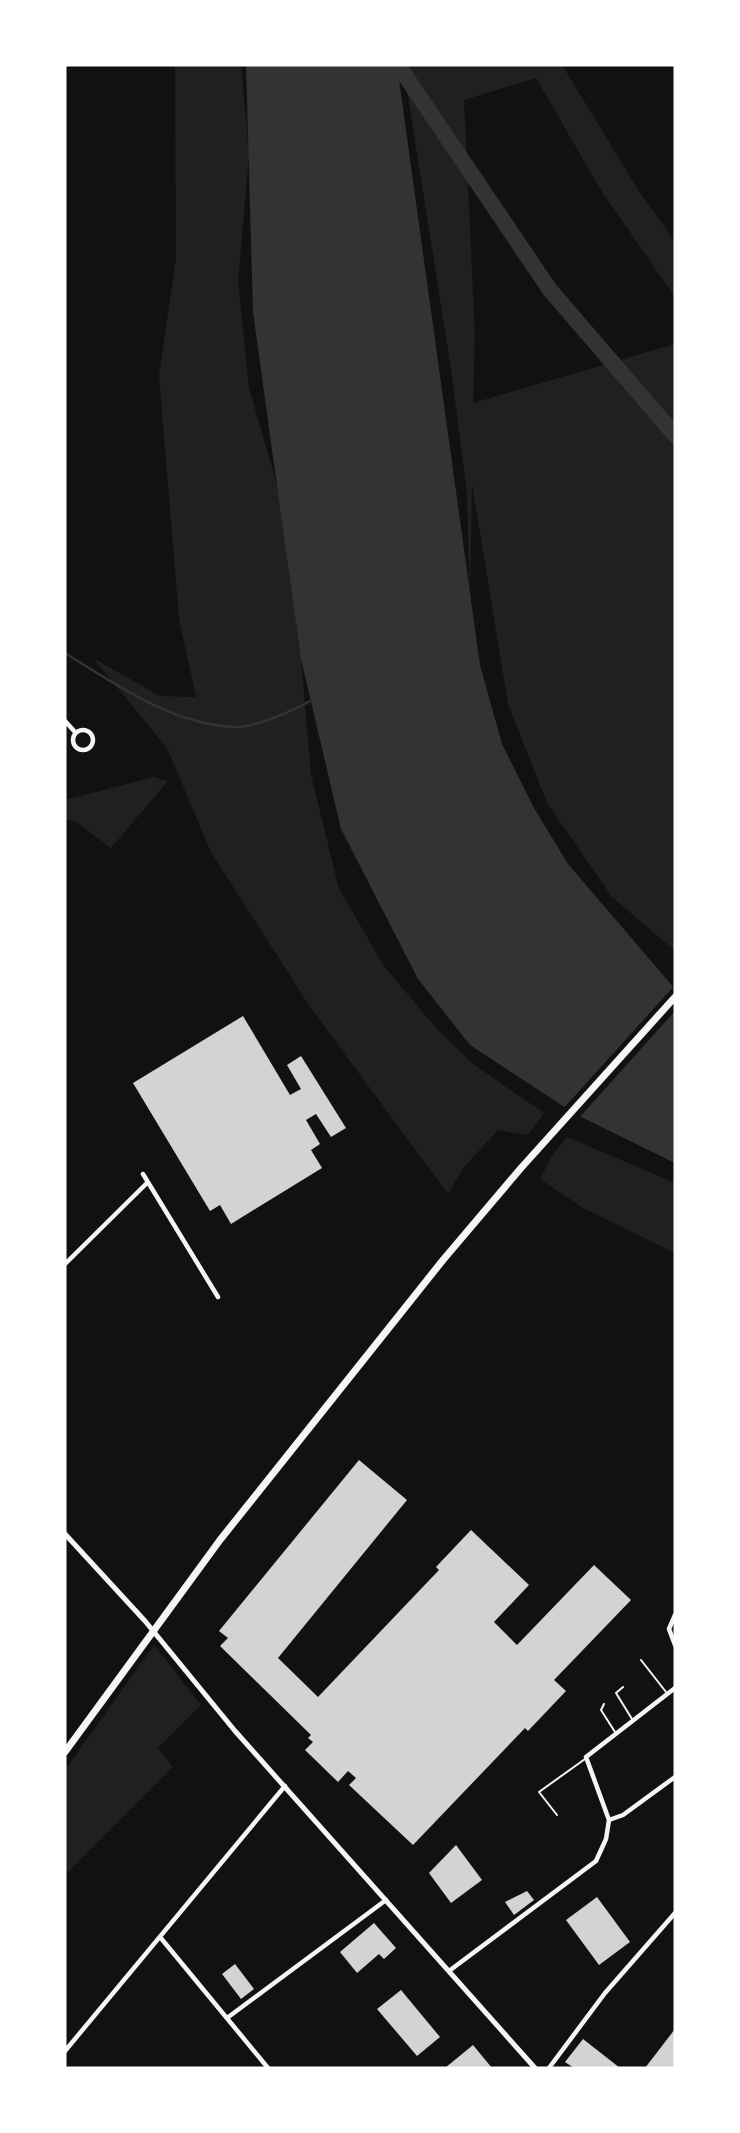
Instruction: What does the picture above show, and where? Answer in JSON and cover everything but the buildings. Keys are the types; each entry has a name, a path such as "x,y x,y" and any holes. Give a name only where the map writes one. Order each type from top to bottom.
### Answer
{"highway":[{"path":"65,1752 238,1518 521,1168 675,997"}],"street":[{"path":"65,721 75,732"},
{"path":"88,730 93,735 91,747 86,750 75,748 72,737 75,732 88,730"},
{"path":"143,1174 218,1297"},
{"path":"65,1264 148,1182"},
{"path":"65,1534 145,1621 235,1731 535,2068"},
{"path":"675,1615 669,1629 675,1645"},
{"path":"448,1972 588,1869 602,1852 610,1820 586,1758 675,1688"},
{"path":"610,1820 623,1815 675,1777"},
{"path":"65,2051 285,1786"},
{"path":"227,2018 386,1900"},
{"path":"549,2068 605,1993 675,1913"},
{"path":"160,1937 268,2068"}],"lane":[{"path":"641,1660 667,1693"},
{"path":"623,1687 616,1693 632,1720"},
{"path":"604,1704 601,1710 616,1732"},
{"path":"557,1815 538,1792 586,1758"}],"shaded area":[{"path":"175,65 241,65 249,155 238,281 249,388 278,488 301,659 311,775 339,889 384,966 437,1029 473,1064 544,1113 528,1135 498,1130 464,1167 448,1194 310,1007 211,852 167,748 93,658 160,696 196,697 179,619 159,375 176,259"},
{"path":"246,65 397,65 480,665 502,744 534,808 568,864 675,989 675,1163 575,1114 470,1045 418,979 341,829 301,659 253,312"},
{"path":"403,65 562,65 639,191 675,242 675,297 602,192 536,78 464,100 475,335 473,403 675,344 675,951 612,897 547,803 508,704 472,484 470,603 467,493 451,369"},
{"path":"154,777 168,781 111,848 76,822 65,819 65,800"},
{"path":"567,1137 675,1183 675,1253 585,1209 540,1179 553,1154"},
{"path":"154,1645 201,1705 158,1748 173,1767 68,1872 65,1869 65,1770"}],"pier":[{"path":"675,985 675,1011 578,1119 562,1110"}],"waterway":[{"path":"398,65 550,290 675,435"},
{"path":"65,653 144,700 188,719 210,724 233,727 253,725 314,699"}]}
